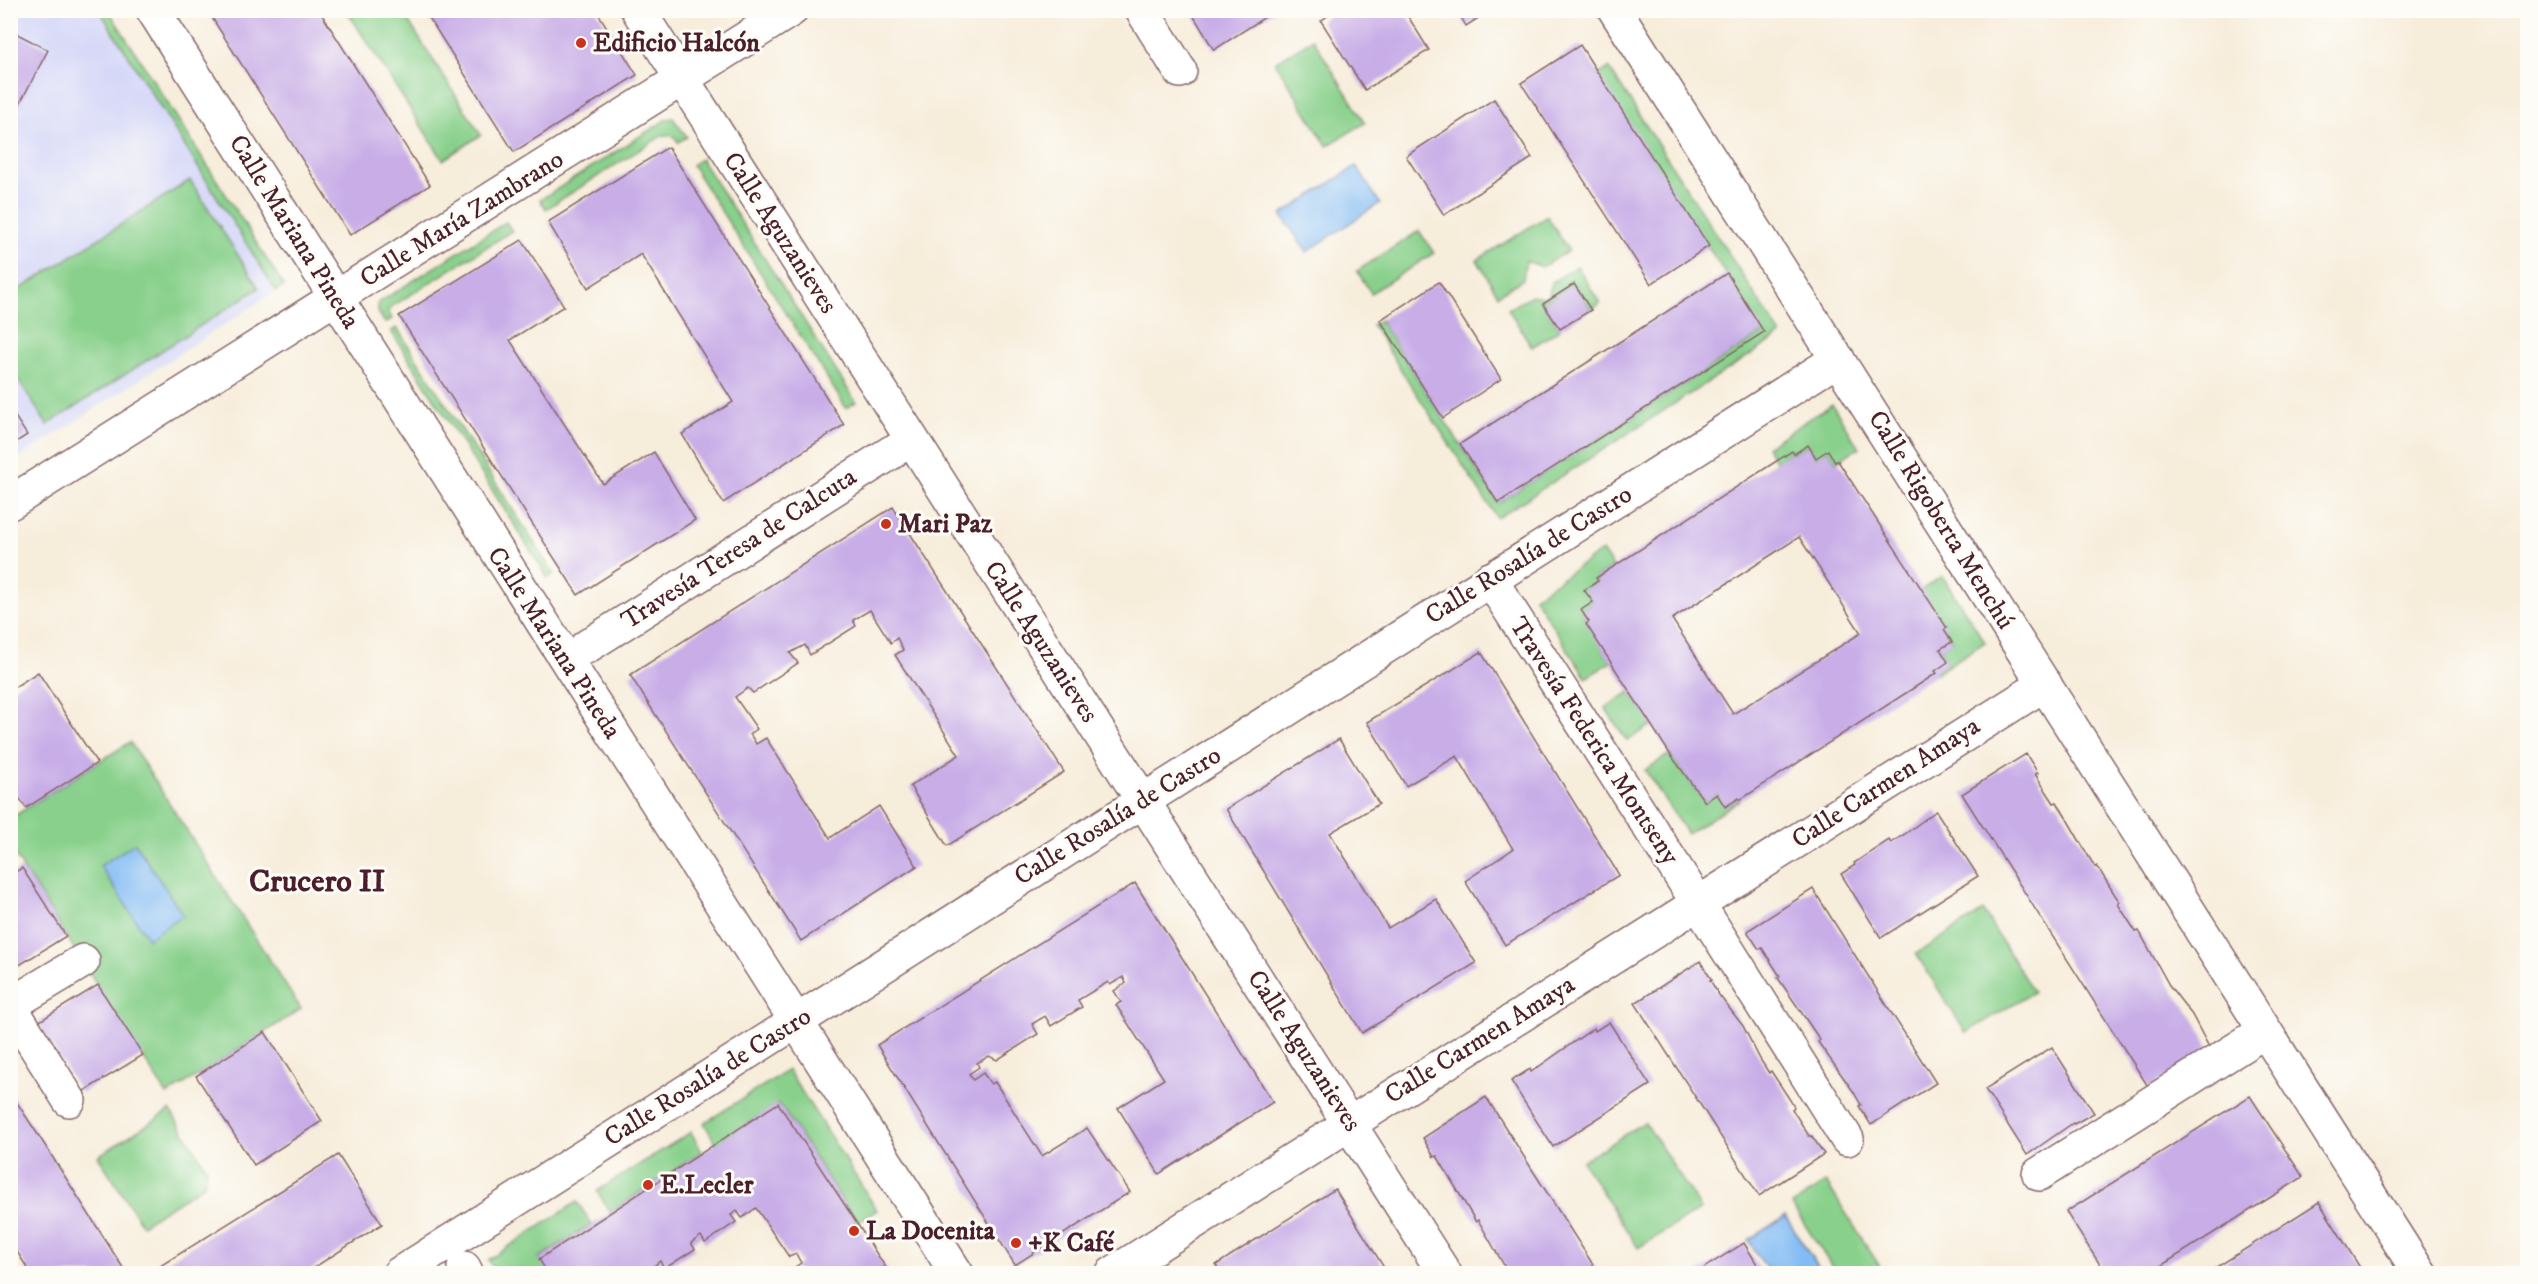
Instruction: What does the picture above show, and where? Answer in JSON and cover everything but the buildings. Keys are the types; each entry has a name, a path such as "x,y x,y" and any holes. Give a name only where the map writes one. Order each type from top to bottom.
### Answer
{"street":[{"name":"Calle Mariana Pineda","path":"153,10 957,1274"},
{"name":"Calle Aguzanieves","path":"638,10 1445,1274"},
{"name":"Calle María Zambrano","path":"10,502 791,10"},
{"path":"1142,10 1180,71"},
{"name":"Calle Rigoberta Menchú","path":"1615,10 2420,1274"},
{"name":"Calle Rosalía de Castro","path":"399,1274 1838,359"},
{"name":"Travesía Teresa de Calcuta","path":"586,646 892,452"},
{"name":"Travesía Federica Montseny","path":"1490,579 1698,903"},
{"name":"Calle Carmen Amaya","path":"1112,1274 2045,684"},
{"path":"1698,903 1848,1139"},
{"path":"69,1100 10,1006 83,961"},
{"path":"2039,1174 2265,1031"}],"shaded area":[{"path":"11,11 100,11 276,291 11,463"}],"green space":[{"path":"100,11 109,11 284,286 276,291"},
{"path":"347,11 402,11 481,135 443,160"},
{"path":"1313,39 1365,123 1327,146 1275,62"},
{"path":"1609,68 1781,335 1497,518 1372,325 1380,320 1498,503 1763,333 1598,75"},
{"path":"673,118 687,137 678,142 674,136 663,135 546,209 540,200 667,119"},
{"path":"701,159 856,402 846,408 692,165"},
{"path":"190,180 259,288 47,425 11,368 11,295"},
{"path":"1547,216 1569,251 1542,267 1526,261 1523,279 1498,295 1477,260"},
{"path":"506,222 512,231 391,307 388,311 392,319 385,323 378,312 378,303"},
{"path":"1419,231 1434,253 1371,293 1357,271"},
{"path":"1577,266 1600,303 1591,310 1574,284 1543,304 1560,329 1532,347 1508,309 1532,295 1548,298 1552,282"},
{"path":"397,328 554,574 548,578 391,331"},
{"path":"1832,404 1859,448 1835,462 1828,450 1816,458 1808,445 1794,454 1792,451 1776,462 1766,447"},
{"path":"1602,551 1613,567 1596,578 1598,581 1585,590 1593,602 1581,610 1611,662 1586,678 1534,597"},
{"path":"1942,576 1985,642 1937,673 1935,671 1948,662 1940,649 1952,641 1921,590"},
{"path":"1630,692 1652,725 1627,741 1605,708"},
{"path":"130,742 301,1009 167,1095 11,849 11,818"},
{"path":"1670,754 1705,802 1717,794 1725,806 1739,798 1740,800 1687,834 1645,770"},
{"path":"1983,911 2033,992 1966,1033 1916,954"},
{"path":"788,1070 877,1210 857,1223 779,1103 716,1144 704,1123"},
{"path":"170,1110 207,1169 204,1185 142,1225 98,1156"},
{"path":"1645,1122 1701,1209 1638,1248 1582,1161"},
{"path":"691,1132 702,1152 610,1212 597,1191"},
{"path":"1826,1182 1884,1273 1836,1273 1792,1205"},
{"path":"577,1202 592,1224 539,1258 548,1273 497,1273 488,1260"}],"water":[{"path":"1356,166 1380,203 1307,252 1281,215"},
{"path":"135,843 183,915 148,939 100,866"},
{"path":"1785,1216 1822,1273 1769,1273 1748,1240"}],"place":[{"name":"Edificio Halcón","path":"581,43"},
{"name":"Mari Paz","path":"886,524"},
{"name":"E.Lecler","path":"648,1185"},
{"name":"La Docenita","path":"854,1231"},
{"name":"+K Café","path":"1016,1243"}],"district":[{"name":"Crucero II","path":"317,882"}]}
